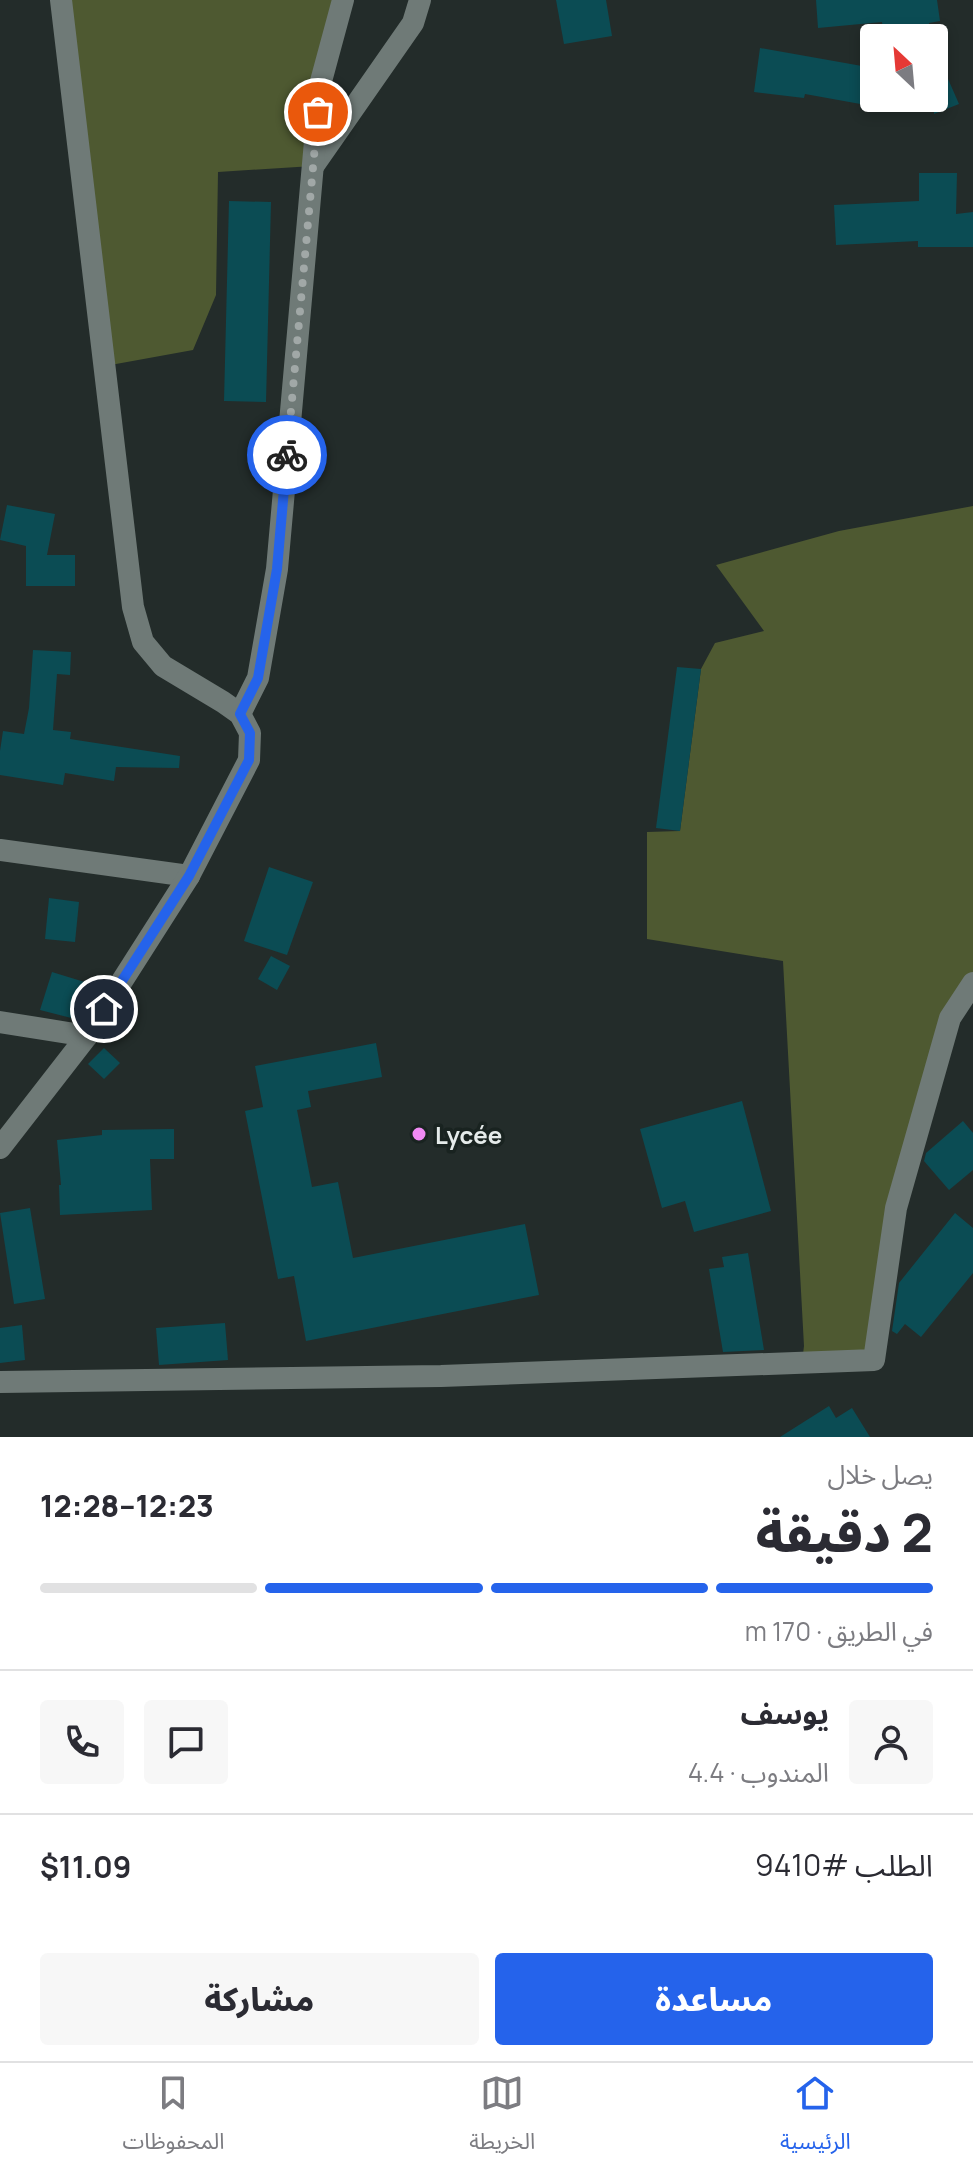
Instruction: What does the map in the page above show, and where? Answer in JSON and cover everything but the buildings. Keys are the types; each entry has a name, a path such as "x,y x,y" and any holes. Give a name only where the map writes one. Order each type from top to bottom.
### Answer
{"street":[{"path":"0,1148 87,1036 189,876 249,760 250,733 240,714 163,666 143,642 133,607 61,0"},
{"path":"240,714 258,678 277,569 320,85 343,0"},
{"path":"313,166 413,23 420,0"},
{"path":"0,850 189,876"},
{"path":"0,1382 441,1376 874,1360 896,1208 950,1018 973,983"},
{"path":"0,1022 87,1036"}],"green space":[{"path":"61,0 343,0 313,166 218,172 216,295 193,350 105,366"},
{"path":"973,506 973,983 896,1208 874,1360 802,1362 804,1346 783,961 647,939 647,832 680,831 701,669 715,643 764,631 716,565 839,531"}],"way so far":[{"path":"287,455 318,112"}],"place":[{"name":"Lycée","path":"419,1134"}],"route":[{"path":"104,1009 189,876 249,760 250,733 240,714 258,678 277,569 287,455"}]}
